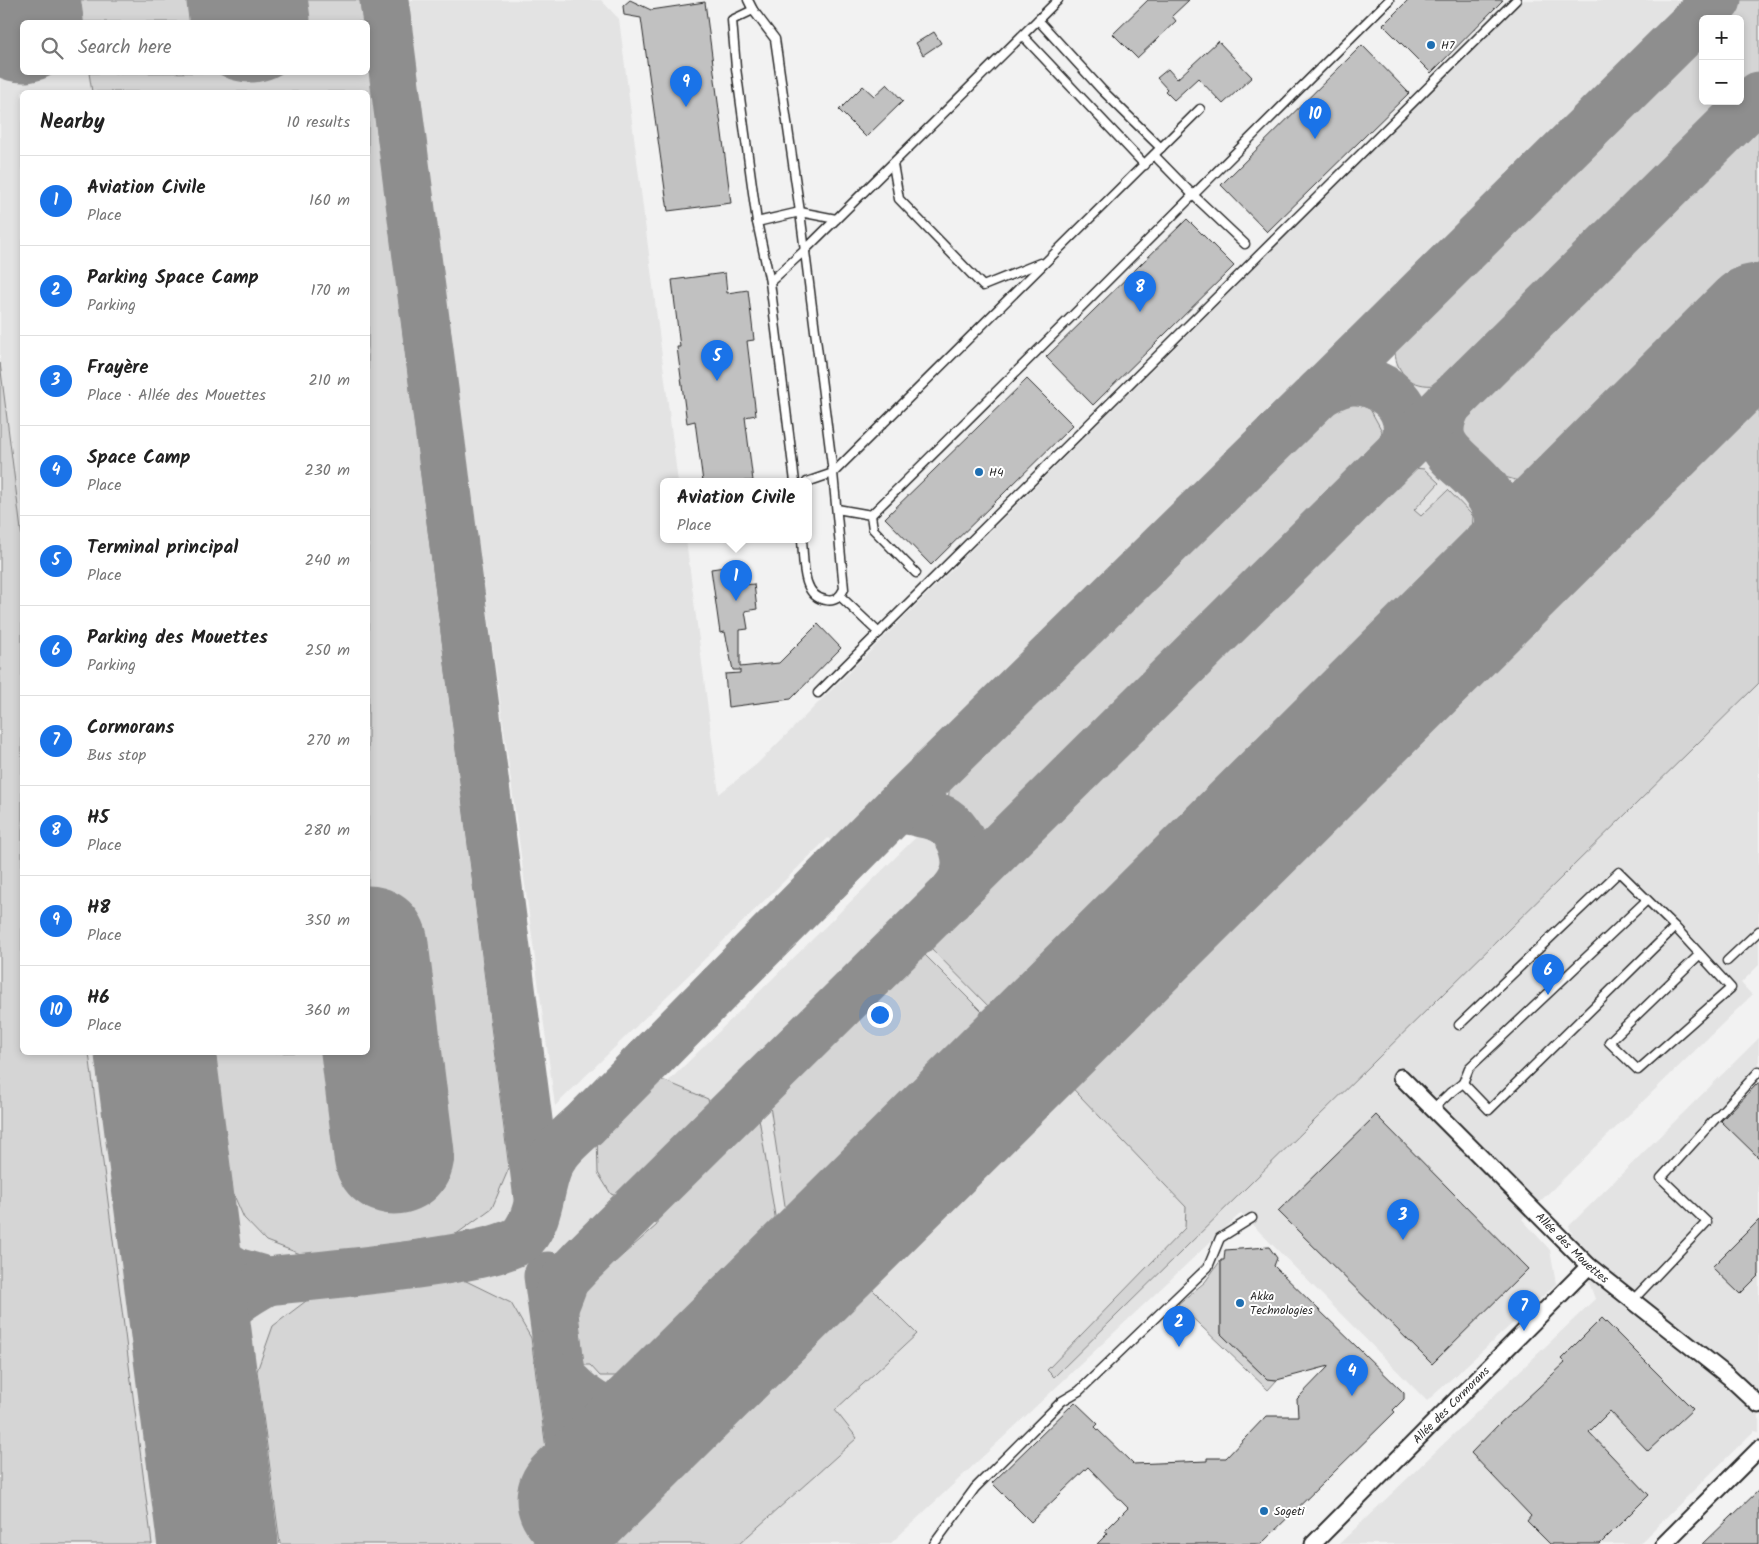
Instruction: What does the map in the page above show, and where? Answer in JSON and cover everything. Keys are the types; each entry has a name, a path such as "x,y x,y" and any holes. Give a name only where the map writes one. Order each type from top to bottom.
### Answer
{"street":[{"name":"Allée des Mouettes","path":"1401,1077 1590,1266 1729,1377 1759,1405"},
{"name":"Allée des Cormorans","path":"1313,1544 1590,1266"},
{"path":"1664,1544 1759,1449"}],"lane":[{"path":"748,0 775,40 800,212 833,473 844,589 840,596 831,601 820,600 811,592 806,581 802,543"},
{"path":"770,282 893,164 1058,0"},
{"path":"871,515 1389,0"},
{"path":"818,693 1516,0"},
{"path":"754,10 732,20 736,68 756,222 770,282 794,478"},
{"path":"1038,20 1102,90 1161,148"},
{"path":"1023,36 1145,165"},
{"path":"812,480 833,473 1200,109"},
{"path":"1154,155 1244,244"},
{"path":"893,164 899,199 982,286 1044,262"},
{"path":"756,222 800,212 836,219"},
{"path":"837,509 871,515"},
{"path":"871,515 873,529 916,573"},
{"path":"840,596 879,633"},
{"path":"1459,1025 1618,872 1675,927 1700,954 1731,988 1638,1070 1609,1042 1700,954"},
{"path":"1432,1110 1463,1083 1469,1068 1647,900"},
{"path":"1463,1083 1488,1110 1675,927"},
{"path":"1727,962 1759,932"},
{"path":"1632,1301 1707,1222 1660,1178 1759,1071"},
{"path":"934,1544 975,1488 1062,1402 1079,1391 1208,1267 1220,1238 1252,1218"}],"shaded area":[{"path":"0,0 364,0 367,20 20,20 20,75 370,75 370,46 515,1187 612,1137 1421,339 1699,104 1744,105 1744,15 1741,15 1724,0 1759,0 1759,965 1741,983 1752,995 1522,1219 1550,1250 1556,1284 1427,1401 1241,1213 890,1544 0,1544"},
{"path":"80,0 360,0 363,20 83,20"},
{"path":"405,0 601,0 619,19 677,478 660,478 660,543 686,543 719,794 757,764 1523,0 1717,0 1702,15 1699,15 1699,18 1338,376 853,863 828,838 555,1106"},
{"path":"1731,0 1759,0 1759,77 1744,92 1744,15 1717,15"},
{"path":"1699,33 1699,105 1731,105 1453,382 1424,385 1405,376 1398,366 1395,353 1396,342 1403,328"},
{"path":"370,73 509,1168 492,1208 455,1235 306,1256 266,1241 244,1218 232,1191 214,1055 370,1055 370,90 92,90 89,75 370,75"},
{"path":"1759,113 1759,265 1547,476 1526,483 1505,477 1464,438 1462,419 1471,397"},
{"path":"0,363 20,522 20,1055 89,1055 152,1544 0,1544"},
{"path":"1759,382 1759,683 1054,1377 1047,1370 1185,1228 1186,1207 1059,1074"},
{"path":"1350,401 1370,409 1382,431 1375,457 1001,827 981,831 962,821 948,802 950,782 1329,406"},
{"path":"1405,469 1424,469 1439,483 1414,510 1421,516 1448,490 1473,516 1472,533 1467,548 997,1015 924,941 1391,478"},
{"path":"917,947 990,1020 787,1219 769,1099"},
{"path":"1759,1038 1759,1432 1754,1431 1639,1544 1339,1544 1595,1299 1569,1226"},
{"path":"649,1080 665,1081 708,1099 711,1115 626,1200 611,1194 598,1173 597,1134"},
{"path":"757,1106 777,1228 640,1368 619,1376 600,1376 590,1365 584,1365 576,1296 657,1225 657,1204"},
{"path":"1221,1260 1221,1334 1267,1379 1277,1380 1268,1390 1178,1304 1205,1282"},
{"path":"464,1280 511,1303 531,1338 559,1544 280,1544 257,1371 273,1326 310,1298"},
{"path":"851,1283 868,1285 917,1334 835,1410 857,1438 739,1544 608,1544 615,1523 646,1488"}],"building":[{"path":"630,0 651,10 705,2 731,203 668,211 641,18 624,15 623,6"},
{"path":"1148,0 1189,0 1172,16 1176,21 1137,58 1113,34"},
{"name":"H7","path":"1408,0 1503,0 1431,73 1383,25"},
{"path":"934,32 941,43 923,55 916,43"},
{"path":"1218,41 1252,77 1223,104 1198,78 1174,100 1165,91 1167,89 1157,78 1168,69 1177,79"},
{"path":"1362,45 1409,93 1267,232 1221,185"},
{"path":"887,84 903,101 866,137 839,110 863,86 874,96"},
{"path":"1187,219 1234,266 1093,405 1046,357"},
{"path":"725,273 727,293 748,290 754,340 747,341 756,415 745,417 753,478 702,478 695,421 687,423 677,347 680,347 672,280"},
{"name":"H4","path":"1027,379 1073,425 931,565 885,518"},
{"path":"739,565 742,585 754,584 757,609 745,611 748,629 740,630 740,667 779,663 818,624 841,648 791,699 728,707 725,674 740,673 740,670 733,670 725,632 720,633 711,569"},
{"path":"1759,1082 1759,1158 1721,1121"},
{"path":"1376,1115 1528,1269 1432,1364 1278,1211"},
{"path":"1759,1220 1759,1275 1740,1294 1712,1267"},
{"path":"1269,1247 1277,1258 1274,1266 1404,1393 1404,1399 1393,1410 1395,1412 1261,1544 1097,1544 1108,1533 1105,1531 1128,1508 1088,1467 1031,1522 992,1483 1075,1402 1098,1424 1095,1427 1133,1464 1207,1461 1207,1458 1226,1458 1266,1416 1298,1416 1297,1399 1329,1366 1277,1380 1267,1379 1221,1334 1221,1260 1224,1260 1225,1250"},
{"path":"1602,1318 1693,1409 1648,1451 1610,1411 1589,1432 1649,1495 1600,1544 1550,1544 1527,1521 1531,1516 1471,1453 1498,1425 1565,1363 1561,1359"},
{"path":"1759,1490 1759,1544 1703,1544"}],"taxiway":[{"path":"384,0 538,1198"},
{"path":"200,1403 204,1353 213,1326 230,1305 267,1281 443,1260 507,1246 523,1237 536,1213 544,1178 550,1163 563,1144 585,1124 897,808 1717,0"},
{"path":"553,1310 565,1279 583,1260 1759,96"},
{"path":"1320,393 1344,382 1353,381 1373,384 1392,395 1399,403 1407,422 1407,433 1400,451"},
{"path":"1449,402 1442,418 1440,432 1443,442 1448,452 1476,479 1491,497 1502,529 1503,546 1501,561 1482,600"},
{"path":"897,808 945,821 956,833 964,848 966,864 962,880 949,899"},
{"path":"173,1198 193,1238 210,1256 236,1272 267,1281"},
{"path":"548,1276 584,1544"},
{"path":"562,1378 588,1402 601,1409 613,1412 626,1414 640,1412 674,1402"}],"runway":[{"path":"20,0 23,20"},
{"path":"247,0 250,20"},
{"path":"577,1499 1759,324"},
{"path":"370,962 394,1154"},
{"path":"155,1055 218,1544"}],"place":[{"name":"H7","path":"1431,45"},
{"name":"H8","path":"686,107"},
{"name":"H6","path":"1315,139"},
{"name":"H5","path":"1140,312"},
{"name":"Terminal principal","path":"717,381"},
{"name":"H4","path":"979,472"},
{"name":"Aviation Civile","path":"736,601"},
{"name":"Parking des Mouettes","path":"1548,995"},
{"name":"Frayère","path":"1403,1240"},
{"name":"Akka Technologies","path":"1240,1303"},
{"name":"Cormorans","path":"1524,1331"},
{"name":"Parking Space Camp","path":"1179,1347"},
{"name":"Space Camp","path":"1352,1396"},
{"name":"Sogeti","path":"1264,1511"}]}
